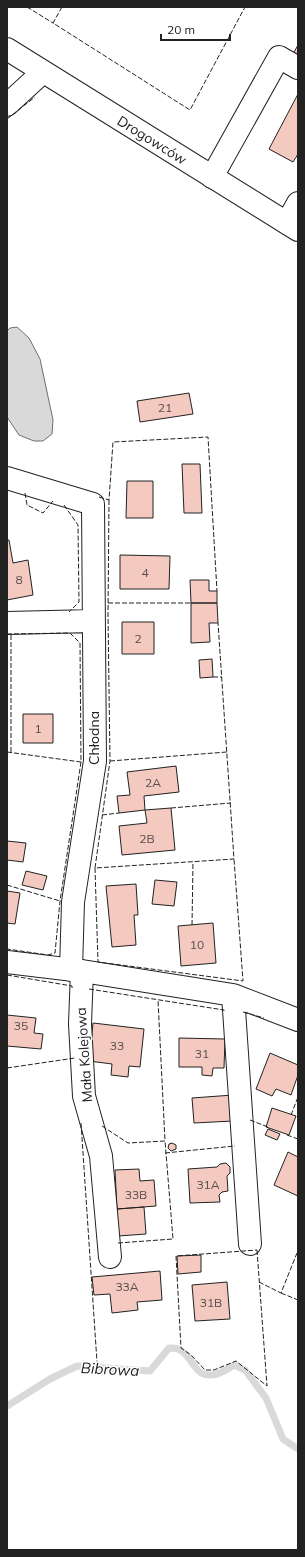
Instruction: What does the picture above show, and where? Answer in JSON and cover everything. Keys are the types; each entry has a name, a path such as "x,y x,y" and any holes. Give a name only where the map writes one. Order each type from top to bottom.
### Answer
{"street":[{"name":"Drogowców","path":"7,49 292,226"},
{"path":"212,177 279,57 298,68"},
{"path":"7,105 43,72"},
{"path":"292,226 298,203"},
{"name":"Chłodna","path":"7,478 93,504 95,761 73,902 76,971"},
{"path":"7,623 93,621"},
{"path":"7,962 233,994 298,1020"},
{"name":"Mała Kolejowa","path":"76,971 84,1096 101,1156 110,1257"},
{"path":"233,994 250,1244"}],"shaded area":[{"path":"17,327 29,338 40,359 53,420 52,434 43,441 34,441 19,435 7,417 7,331 10,328"}],"building":[{"path":"298,45 298,57 293,54"},
{"path":"298,94 298,154 293,162 269,149"},
{"path":"189,393 193,414 140,422 137,401"},
{"path":"182,464 200,464 202,513 184,513"},
{"path":"127,481 153,481 153,518 126,518"},
{"path":"7,540 9,540 13,563 28,560 33,595 7,600"},
{"path":"120,555 170,556 169,589 120,589"},
{"path":"190,580 209,580 209,591 217,591 217,603 191,603"},
{"path":"191,603 217,603 218,623 209,623 210,642 191,643"},
{"path":"122,622 154,622 154,654 122,654"},
{"path":"212,659 213,677 200,678 199,660"},
{"path":"23,714 53,714 53,743 23,743"},
{"path":"176,766 179,792 144,796 145,810 119,813 117,796 130,795 127,772"},
{"path":"171,808 175,850 122,855 119,826 147,823 145,810"},
{"path":"7,841 26,843 23,862 7,860"},
{"path":"26,871 47,876 43,890 22,885"},
{"path":"155,880 177,882 174,906 152,904"},
{"path":"136,884 138,915 134,915 136,945 112,947 106,886"},
{"path":"7,891 20,893 15,924 7,923"},
{"path":"213,923 216,963 181,966 178,926"},
{"path":"7,1015 36,1018 34,1033 43,1034 41,1049 7,1046"},
{"path":"93,1023 144,1029 140,1067 129,1066 128,1077 111,1075 112,1064 89,1061"},
{"path":"179,1038 225,1039 224,1068 213,1068 212,1076 202,1075 202,1067 179,1067"},
{"path":"270,1053 298,1065 298,1075 291,1095 276,1089 272,1096 256,1089"},
{"path":"233,1095 233,1121 194,1123 192,1098"},
{"path":"272,1108 296,1116 289,1135 266,1127"},
{"path":"268,1129 280,1134 277,1140 265,1135"},
{"path":"172,1143 176,1145 176,1149 171,1151 168,1148 169,1144"},
{"path":"288,1152 298,1157 298,1196 274,1185"},
{"path":"226,1163 230,1167 230,1173 227,1176 228,1191 222,1192 219,1195 220,1202 190,1203 188,1169 217,1167 220,1164"},
{"path":"139,1169 140,1181 154,1180 156,1206 117,1209 115,1170"},
{"path":"144,1207 146,1234 118,1236 117,1209"},
{"path":"201,1255 201,1272 178,1274 177,1256"},
{"path":"160,1271 162,1300 137,1302 138,1310 112,1313 110,1294 94,1295 92,1277"},
{"path":"227,1282 230,1319 195,1321 192,1285"}],"waterway":[{"name":"Bibrowa","path":"7,1406 50,1379 77,1366 150,1371 169,1348 175,1348 187,1355 197,1369 205,1375 223,1372 234,1365 245,1370 266,1398 283,1439 298,1449"}],"fence":[{"path":"27,7 53,23"},
{"path":"62,7 53,23 190,110 245,7"},
{"path":"7,119 35,97"},
{"path":"99,497 109,500 113,442 208,437 217,591"},
{"path":"25,493 27,505 43,513 53,501"},
{"path":"109,500 108,615 110,761 95,868 234,859 218,623"},
{"path":"64,505 78,525 79,602 69,612"},
{"path":"108,603 191,603"},
{"path":"7,634 70,633 80,643 81,762 60,901 55,953 48,955 7,949"},
{"path":"11,634 11,752"},
{"path":"213,677 222,677"},
{"path":"7,752 81,762"},
{"path":"110,761 227,752"},
{"path":"171,808 231,803"},
{"path":"102,815 119,813"},
{"path":"95,868 98,962 243,981 234,859"},
{"path":"192,925 193,862"},
{"path":"7,885 60,901"},
{"path":"7,975 72,986 72,988"},
{"path":"89,989 224,1011"},
{"path":"102,1126 128,1143 165,1141 158,1000"},
{"path":"243,1012 264,1018"},
{"path":"7,1068 75,1058"},
{"path":"291,1115 298,1097"},
{"path":"250,1120 268,1127"},
{"path":"81,1123 97,1362"},
{"path":"287,1135 298,1139"},
{"path":"118,1243 173,1239 165,1141"},
{"path":"165,1153 235,1146"},
{"path":"257,1250 267,1386 236,1361 214,1370 205,1370 191,1355 181,1348 176,1256 257,1250"},
{"path":"259,1282 281,1293 297,1253"},
{"path":"281,1293 298,1300"}]}
